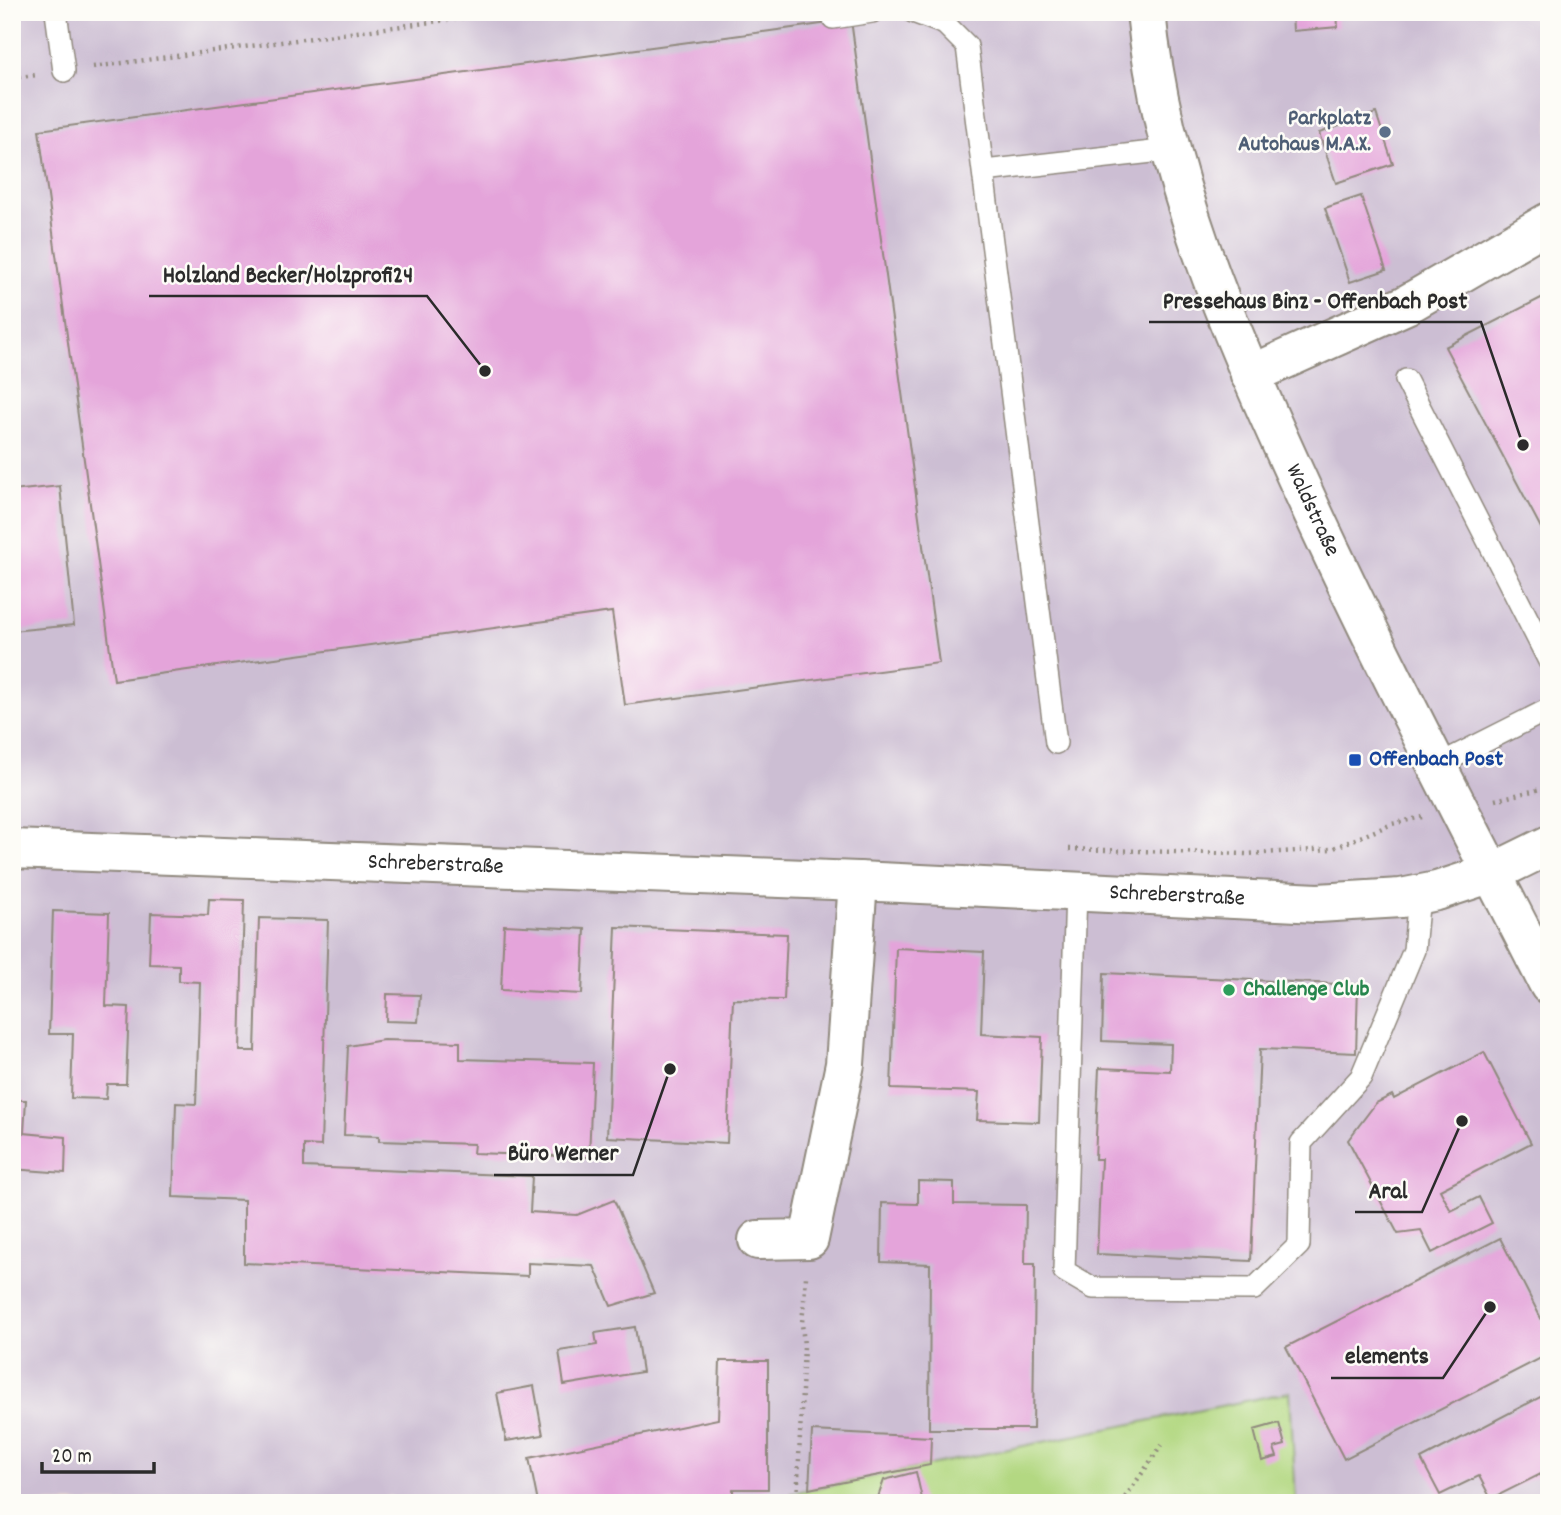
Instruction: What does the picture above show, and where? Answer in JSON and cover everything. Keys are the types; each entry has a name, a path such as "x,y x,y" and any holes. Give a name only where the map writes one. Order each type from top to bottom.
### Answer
{"street":[{"name":"Waldstraße","path":"1146,12 1158,101 1170,150 1208,270 1250,375 1347,587 1549,985"},
{"path":"1250,375 1406,305 1549,222"},
{"name":"Schreberstraße","path":"12,849 858,881 1318,903 1419,895 1492,873 1549,845"},
{"path":"758,1240 809,1239 845,1064 852,1009 858,881"}],"lane":[{"path":"56,12 64,71"},
{"path":"833,18 872,12"},
{"path":"913,12 945,24 967,46 1056,743"},
{"path":"984,171 1170,150"},
{"path":"1406,380 1549,661"},
{"path":"1436,766 1549,709"},
{"path":"1076,891 1065,1271 1093,1287 1107,1288 1254,1289 1299,1245 1301,1143 1361,1077 1414,950 1419,895"}],"path":[{"path":"12,78 507,12"},
{"path":"1060,849 1246,854 1331,849 1392,824 1549,787"},
{"path":"797,1503 804,1346 802,1323 809,1239"},
{"path":"1121,1503 1162,1445"}],"shaded area":[{"path":"12,12 1549,12 1549,1503 1296,1503 1289,1392 791,1493 790,1503 393,1503 391,1496 360,1503 12,1503"}],"green space":[{"path":"1290,1392 1296,1503 790,1503 791,1493"}],"building":[{"path":"156,12 198,12 198,14 157,19"},
{"path":"1292,12 1337,12 1338,27 1293,31"},
{"path":"851,20 939,663 625,705 612,612 114,680 39,130"},
{"path":"1376,113 1393,164 1336,183 1319,133"},
{"path":"1361,196 1386,270 1350,282 1325,208"},
{"path":"1549,294 1549,543 1445,347"},
{"path":"60,486 74,625 12,631 12,491"},
{"path":"209,899 244,900 240,1051 255,1051 259,918 328,920 321,1146 304,1145 304,1167 532,1176 530,1212 577,1215 614,1200 654,1293 611,1306 594,1266 528,1263 528,1276 244,1263 244,1200 173,1197 176,1103 196,1104 200,982 179,981 179,965 149,964 151,913 208,915"},
{"path":"53,911 109,913 106,1006 129,1007 126,1084 107,1084 106,1099 71,1098 73,1034 49,1034"},
{"path":"504,925 585,929 582,994 501,990"},
{"path":"616,927 787,934 784,1000 733,999 727,1143 607,1137"},
{"path":"896,948 984,952 981,1034 1042,1037 1039,1122 977,1120 979,1092 891,1089"},
{"path":"1104,973 1358,985 1356,1053 1260,1049 1251,1261 1097,1254 1101,1159 1095,1159 1099,1068 1170,1071 1171,1044 1102,1041"},
{"path":"387,994 420,995 418,1022 386,1021"},
{"path":"383,1040 460,1042 460,1059 593,1063 589,1157 473,1153 474,1144 379,1141 379,1136 344,1135 348,1046"},
{"path":"1484,1052 1531,1143 1440,1190 1451,1211 1479,1197 1492,1223 1432,1253 1421,1231 1398,1234 1348,1140 1376,1103 1392,1095 1394,1099"},
{"path":"12,1100 26,1100 24,1133 66,1137 65,1173 12,1169"},
{"path":"918,1181 954,1182 954,1204 1026,1205 1025,1264 1035,1264 1033,1429 929,1429 930,1264 881,1262 882,1203 918,1204"},
{"path":"1500,1238 1549,1334 1549,1354 1344,1459 1286,1347"},
{"path":"635,1327 642,1372 564,1385 559,1351 597,1345 595,1333"},
{"path":"720,1361 768,1361 768,1489 733,1489 733,1498 710,1503 538,1503 529,1458 718,1419"},
{"path":"534,1386 543,1435 506,1441 497,1393"},
{"path":"1546,1394 1549,1400 1549,1470 1491,1499 1479,1476 1440,1495 1421,1459"},
{"path":"1279,1423 1285,1445 1274,1448 1277,1457 1262,1461 1254,1430"},
{"path":"812,1431 931,1437 930,1465 809,1489"},
{"path":"916,1472 923,1503 876,1503 884,1480"}],"place":[{"name":"Parkplatz Autohaus M.A.X.","path":"1385,132"},
{"name":"Holzland Becker/Holzprofi24","path":"485,371"},
{"name":"Pressehaus Binz - Offenbach Post","path":"1523,445"},
{"name":"Offenbach Post","path":"1355,760"},
{"name":"Challenge Club","path":"1229,990"},
{"name":"Büro Werner","path":"670,1069"},
{"name":"Aral","path":"1462,1121"},
{"name":"elements","path":"1490,1307"}]}
